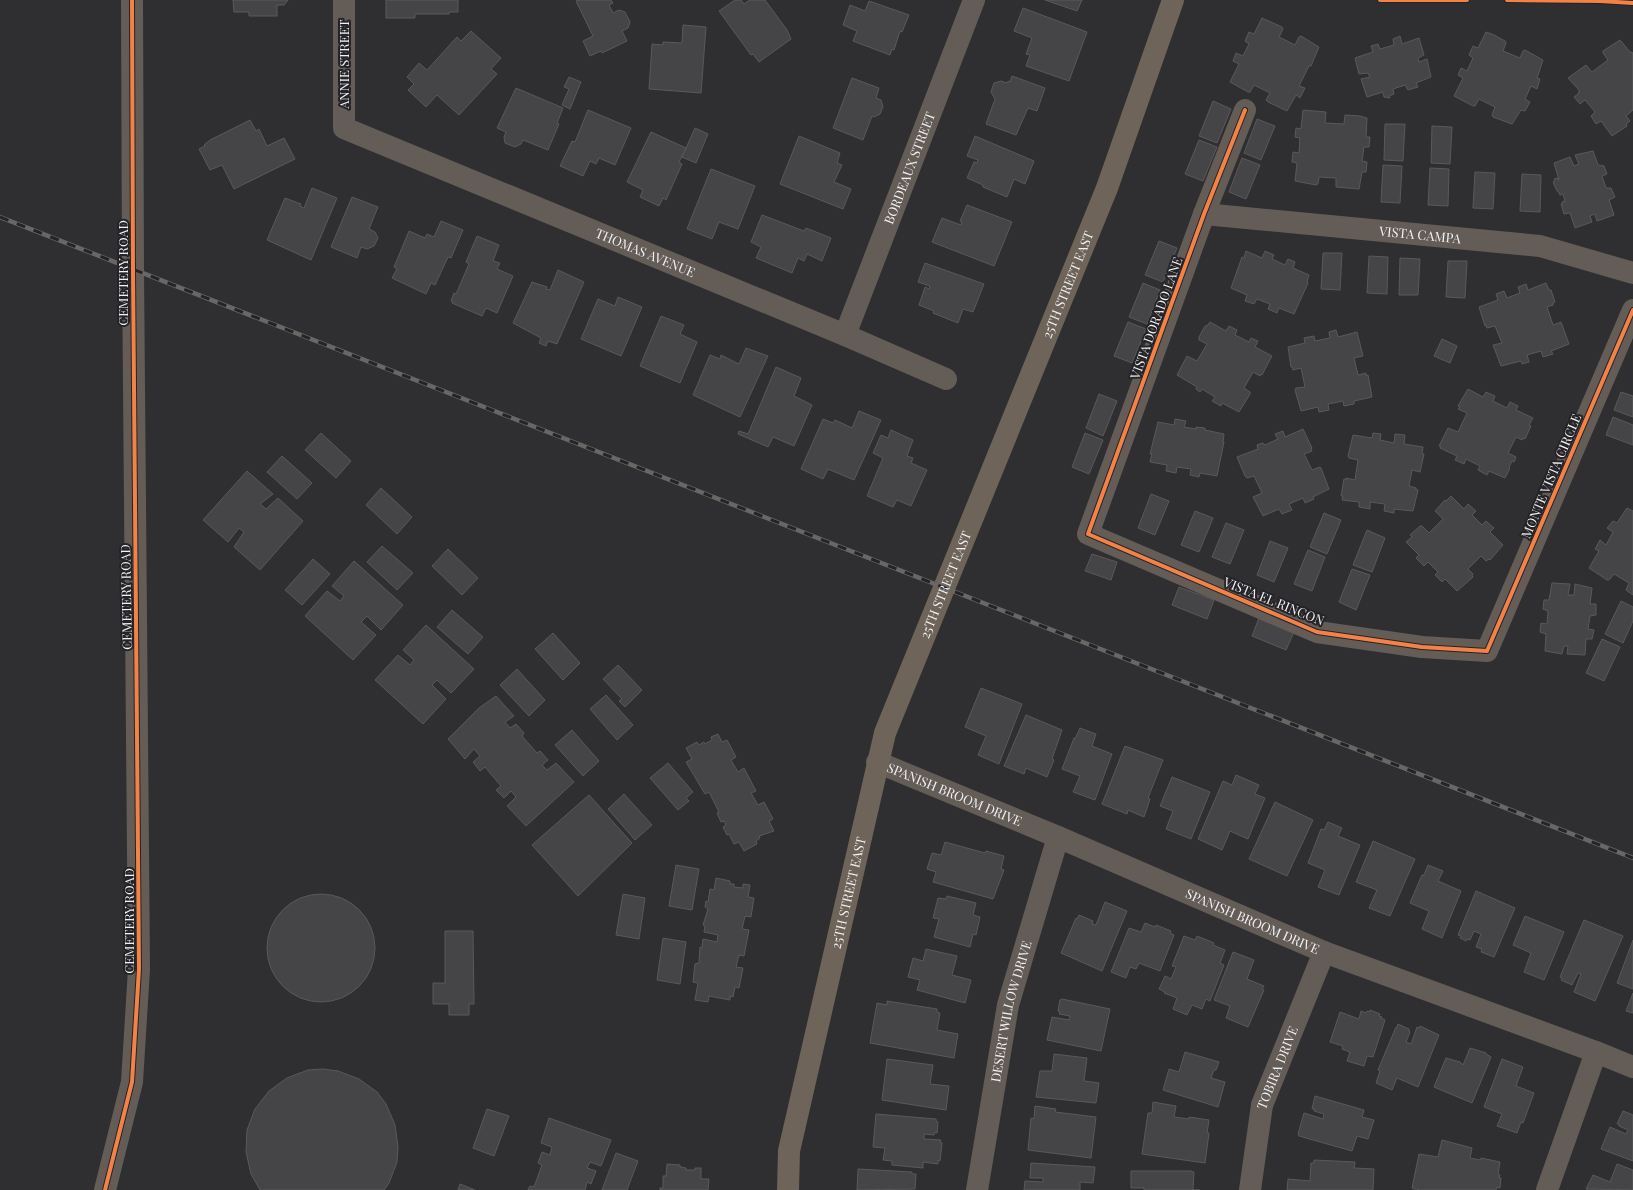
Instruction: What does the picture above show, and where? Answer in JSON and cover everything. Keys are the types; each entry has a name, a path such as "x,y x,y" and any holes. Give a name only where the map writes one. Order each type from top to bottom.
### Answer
{"main road":[{"name":"25TH STREET EAST","path":"788,1190 789,1151 877,762 885,733 1107,188 1173,0"}],"street":[{"name":"CEMETERY ROAD","path":"105,1190 132,1082 140,969 133,270 132,0"},
{"name":"ANNIE STREET","path":"344,0 344,128"},
{"name":"BORDEAUX STREET","path":"845,335 974,0"},
{"name":"VISTA DORADO LANE","path":"1088,534 1204,214 1245,110"},
{"name":"THOMAS AVENUE","path":"344,128 845,335 946,379"},
{"name":"VISTA CAMPA","path":"1204,214 1540,246 1633,273"},
{"name":"MONTE VISTA CIRCLE","path":"1487,651 1633,310"},
{"name":"VISTA EL RINCON","path":"1088,534 1317,632 1422,647 1487,651"},
{"name":"SPANISH BROOM DRIVE","path":"877,762 1058,836 1324,952 1633,1067"},
{"name":"DESERT WILLOW DRIVE","path":"977,1190 1008,1005 1058,836"},
{"name":"TOBIRA DRIVE","path":"1250,1190 1262,1104 1324,952"},
{"path":"1547,1190 1596,1052"}],"building":[{"path":"233,0 288,0 284,5 277,5 277,16 249,16 249,12 234,12"},
{"path":"386,0 458,0 458,12 449,12 449,14 415,14 415,18 386,18"},
{"path":"611,0 613,3 609,5 613,13 619,10 625,12 630,22 628,28 622,31 627,41 602,53 601,51 590,56 583,41 593,36 576,1"},
{"path":"735,0 741,0 744,4 750,0 765,0 787,30 791,39 759,62 753,54 751,55 719,11"},
{"path":"1045,0 1082,0 1077,11"},
{"path":"869,1 909,15 902,32 900,31 894,50 892,49 890,55 853,41 857,31 843,25 850,5 865,11"},
{"path":"1023,8 1087,32 1069,81 1026,66 1030,55 1026,54 1032,38 1014,31"},
{"path":"1262,18 1282,27 1283,29 1279,37 1295,45 1301,36 1319,47 1311,66 1309,66 1299,86 1305,88 1300,98 1296,95 1287,111 1266,100 1270,93 1254,85 1250,92 1248,92 1230,82 1239,64 1233,61 1236,53 1243,56 1249,44 1245,41 1249,32 1254,34"},
{"path":"683,25 706,27 701,93 649,89 652,44 663,45 663,42 682,43"},
{"path":"471,31 501,58 491,69 497,74 459,115 437,95 426,107 408,90 414,84 407,77 419,63 427,70 457,37 461,41"},
{"path":"1486,32 1505,41 1506,43 1503,51 1520,58 1525,50 1543,60 1537,78 1540,79 1537,89 1531,86 1525,99 1530,102 1525,111 1521,110 1512,124 1493,117 1492,115 1495,107 1479,99 1475,106 1473,106 1454,96 1463,78 1458,75 1461,68 1467,71 1473,58 1469,55 1473,46 1478,48"},
{"path":"1400,36 1402,44 1419,38 1424,55 1418,58 1419,62 1427,59 1431,77 1416,83 1418,87 1408,90 1405,85 1393,89 1394,94 1389,96 1390,98 1384,97 1383,92 1367,97 1361,79 1370,77 1368,73 1359,74 1355,58 1373,52 1371,46 1378,44 1380,49 1394,45 1393,39"},
{"path":"1620,40 1630,52 1633,53 1633,110 1626,116 1630,121 1626,124 1627,126 1612,136 1601,121 1596,124 1591,116 1595,112 1585,100 1580,104 1574,97 1579,93 1579,90 1568,78 1586,65 1592,72 1608,60 1603,51"},
{"path":"1012,76 1045,88 1037,111 1028,108 1016,135 986,124 995,99 991,92 994,83 1001,81 1007,83 1008,81 1010,82"},
{"path":"569,77 581,82 570,109 562,105 569,89 564,87"},
{"path":"852,78 879,88 876,98 881,100 883,107 880,114 874,117 872,116 863,140 833,128"},
{"path":"516,88 563,108 557,123 559,124 548,150 523,140 521,144 515,147 505,143 504,137 506,132 497,128"},
{"path":"1213,101 1231,109 1217,143 1199,136"},
{"path":"588,110 631,128 615,165 599,158 596,164 590,161 583,176 560,166 572,141 575,142"},
{"path":"1303,110 1326,112 1325,123 1344,124 1345,115 1367,118 1366,137 1370,137 1369,147 1364,147 1362,161 1367,162 1366,172 1362,172 1359,189 1336,187 1336,178 1319,177 1318,184 1316,185 1295,181 1297,163 1292,162 1293,152 1299,153 1300,138 1295,137 1296,128 1301,129"},
{"path":"1257,119 1275,126 1261,160 1244,153"},
{"path":"250,120 256,131 259,129 267,146 284,138 295,159 234,189 222,165 210,170 199,149 205,146 204,145 210,140"},
{"path":"1385,124 1405,124 1403,161 1384,160"},
{"path":"1432,126 1452,127 1450,164 1431,163"},
{"path":"695,128 708,134 696,163 682,157"},
{"path":"651,132 686,148 679,162 682,164 666,200 663,198 659,206 640,197 643,190 627,182"},
{"path":"799,136 840,153 837,163 842,165 834,182 851,189 843,209 780,184"},
{"path":"975,136 1034,161 1025,184 1014,179 1007,197 983,187 983,185 967,178 974,162 977,163 978,160 967,156"},
{"path":"1199,140 1217,147 1203,181 1185,174"},
{"path":"1593,151 1598,165 1604,166 1607,174 1602,176 1606,188 1611,188 1615,197 1609,200 1614,215 1597,221 1595,214 1590,216 1592,222 1575,228 1570,213 1564,214 1561,204 1565,201 1563,194 1560,195 1553,182 1555,181 1554,179 1557,178 1559,180 1554,163 1570,157 1574,166 1579,164 1575,155"},
{"path":"1242,158 1260,165 1246,199 1229,192"},
{"path":"1383,165 1402,166 1400,203 1381,202"},
{"path":"1430,168 1449,169 1448,206 1428,205"},
{"path":"711,169 755,186 738,229 719,222 712,239 687,229"},
{"path":"1475,172 1495,173 1493,209 1473,208"},
{"path":"1522,174 1541,175 1540,212 1520,211"},
{"path":"312,188 337,198 311,260 267,240 285,198 301,204 300,206 304,208"},
{"path":"352,197 378,207 369,229 375,232 378,238 374,246 367,249 361,247 357,258 331,247"},
{"path":"967,205 1012,222 994,266 932,242 942,218 961,225 962,222 960,221"},
{"path":"762,215 804,231 806,228 831,238 822,261 807,254 804,261 798,258 792,273 756,258 761,247 751,242"},
{"path":"441,221 463,230 451,258 448,257 435,285 431,283 426,294 392,278 397,269 394,267 409,231 425,238 427,234 434,237"},
{"path":"477,236 499,245 493,261 500,263 497,269 513,276 497,313 486,308 482,316 452,303 453,302 451,301 454,293 456,294 469,264 466,262"},
{"path":"1159,241 1177,248 1163,282 1145,275"},
{"path":"1246,251 1262,258 1265,251 1274,255 1272,259 1285,265 1288,259 1295,262 1293,268 1309,275 1308,283 1294,314 1279,308 1277,313 1268,309 1270,304 1257,299 1254,304 1245,301 1247,295 1231,288 1242,257 1244,258"},
{"path":"1323,253 1342,253 1340,290 1321,289"},
{"path":"1369,256 1388,257 1387,294 1367,293"},
{"path":"1400,258 1420,259 1418,295 1399,295"},
{"path":"1448,261 1467,261 1465,298 1446,297"},
{"path":"925,263 984,284 973,312 963,309 958,323 933,313 934,311 919,305 925,287 929,289 930,286 918,282"},
{"path":"558,270 584,282 557,344 548,341 546,346 539,343 541,338 513,323 532,282 547,287 546,289 550,290"},
{"path":"1143,283 1160,290 1147,324 1129,317"},
{"path":"1546,283 1549,290 1551,290 1555,302 1553,305 1547,307 1553,325 1561,322 1569,344 1551,351 1553,354 1543,357 1541,351 1527,355 1529,362 1522,364 1521,361 1501,366 1493,345 1502,343 1495,326 1487,328 1486,325 1485,326 1479,307 1498,300 1496,294 1504,291 1507,298 1520,293 1518,287 1526,284 1528,290"},
{"path":"618,297 642,307 621,356 581,339 598,299 615,306"},
{"path":"661,316 684,325 680,334 697,342 680,383 640,366"},
{"path":"1128,322 1146,329 1132,363 1114,356"},
{"path":"1210,322 1226,331 1229,326 1237,330 1235,335 1249,342 1251,338 1258,341 1255,347 1272,356 1262,375 1261,374 1260,376 1253,372 1244,388 1250,392 1250,394 1239,412 1222,403 1221,406 1212,401 1215,397 1202,389 1200,392 1196,389 1197,387 1177,375 1187,356 1197,361 1207,344 1199,340 1199,337 1205,326 1207,326"},
{"path":"1336,330 1338,337 1357,332 1363,356 1354,358 1358,375 1366,373 1366,376 1368,375 1372,397 1354,401 1354,404 1344,406 1343,401 1328,404 1329,410 1319,412 1318,407 1301,411 1295,390 1296,388 1305,387 1301,368 1293,370 1291,367 1288,347 1305,343 1304,338 1314,336 1315,341 1330,338 1329,332"},
{"path":"1442,339 1457,346 1450,363 1434,356"},
{"path":"746,348 768,356 740,417 693,395 710,355 720,359 721,355 739,364"},
{"path":"776,367 801,378 794,396 812,405 794,446 773,437 768,447 738,434 739,431 748,434"},
{"path":"1468,389 1483,397 1486,392 1495,396 1493,401 1507,408 1510,402 1518,406 1516,410 1533,418 1529,425 1531,426 1525,439 1523,438 1522,440 1516,437 1508,453 1516,457 1514,462 1512,461 1505,478 1489,471 1487,475 1478,470 1480,466 1466,459 1464,464 1455,460 1457,456 1440,448 1441,446 1439,446 1448,428 1458,432 1467,413 1458,409 1460,407 1458,406"},
{"path":"1621,392 1633,396 1633,417 1614,410"},
{"path":"1099,394 1117,401 1103,436 1086,428"},
{"path":"859,411 881,420 854,480 828,469 823,479 801,469 823,419 833,423 835,420 852,428"},
{"path":"1613,417 1633,425 1633,445 1606,435"},
{"path":"1175,419 1186,421 1184,427 1196,429 1196,427 1205,428 1205,430 1224,434 1224,442 1217,476 1200,473 1199,477 1190,475 1191,469 1177,467 1176,473 1166,471 1167,465 1150,462 1152,454 1150,454 1158,422 1174,425"},
{"path":"1303,429 1312,448 1312,451 1304,454 1312,470 1321,468 1329,489 1305,503 1303,498 1289,504 1292,510 1282,514 1279,509 1263,516 1253,497 1262,493 1254,476 1247,478 1245,476 1237,457 1258,449 1257,445 1263,443 1265,445 1278,439 1275,434 1283,431 1285,437"},
{"path":"891,430 913,440 907,456 913,458 911,463 927,470 911,506 897,500 893,507 867,496 883,458 873,453 881,435 888,438"},
{"path":"321,433 351,461 336,478 305,450"},
{"path":"1085,433 1103,440 1089,474 1072,467"},
{"path":"1373,433 1381,434 1380,440 1394,443 1395,434 1405,435 1404,444 1423,447 1422,454 1424,454 1420,472 1412,470 1409,486 1418,490 1413,511 1394,509 1394,513 1384,511 1385,504 1370,502 1370,509 1359,507 1359,502 1342,500 1343,496 1341,496 1344,479 1355,480 1358,460 1349,458 1348,456 1353,435 1372,438"},
{"path":"282,456 312,483 297,499 267,472"},
{"path":"247,471 273,494 260,504 266,509 278,498 303,521 260,570 234,547 244,532 239,528 228,542 203,520"},
{"path":"381,488 412,517 397,534 366,505"},
{"path":"1151,494 1169,501 1155,535 1138,528"},
{"path":"1451,496 1464,509 1468,504 1476,511 1472,515 1482,525 1486,521 1494,528 1490,532 1503,545 1490,560 1489,559 1486,561 1481,556 1468,569 1473,574 1473,577 1457,591 1445,579 1442,582 1435,575 1438,572 1428,562 1424,566 1416,558 1419,555 1406,542 1412,537 1410,535 1420,526 1422,526 1429,533 1443,519 1435,511"},
{"path":"1627,508 1633,511 1633,595 1626,590 1629,583 1614,574 1609,580 1607,580 1589,568 1599,551 1595,549 1600,540 1606,545 1613,532 1607,528 1613,521 1617,523"},
{"path":"1195,511 1213,518 1199,552 1181,545"},
{"path":"1324,513 1341,520 1327,554 1310,547"},
{"path":"1226,523 1244,530 1230,564 1212,557"},
{"path":"1367,530 1385,538 1372,572 1353,565"},
{"path":"1270,541 1288,548 1274,582 1257,575"},
{"path":"382,546 413,573 397,590 367,562"},
{"path":"448,549 478,578 462,595 432,566"},
{"path":"1308,550 1325,557 1312,591 1294,584"},
{"path":"1092,554 1117,562 1111,580 1085,571"},
{"path":"313,559 330,574 302,605 285,590"},
{"path":"354,561 403,605 381,630 367,616 361,622 376,635 353,660 305,616 327,591 340,601 344,596 332,586"},
{"path":"1352,569 1370,575 1356,610 1339,602"},
{"path":"1552,583 1570,584 1568,595 1574,595 1575,584 1592,588 1590,604 1596,604 1596,615 1590,616 1588,629 1594,630 1592,639 1586,639 1585,655 1567,654 1568,646 1564,646 1562,654 1545,651 1546,634 1540,632 1541,623 1547,624 1548,611 1543,609 1544,600 1549,600"},
{"path":"1179,587 1214,600 1207,619 1172,605"},
{"path":"1621,601 1633,607 1633,621 1623,643 1605,634"},
{"path":"452,610 483,637 468,654 437,627"},
{"path":"1259,618 1294,632 1286,650 1252,636"},
{"path":"426,625 474,669 451,693 437,680 432,685 446,699 423,724 375,680 398,655 410,665 414,660 403,650"},
{"path":"553,633 580,663 563,680 535,649"},
{"path":"1602,639 1620,647 1604,681 1586,673"},
{"path":"618,665 642,690 625,707 619,701 622,699 603,679"},
{"path":"517,669 545,700 529,716 500,685"},
{"path":"981,688 1022,704 999,764 978,755 986,736 965,727"},
{"path":"606,695 633,725 617,740 590,709"},
{"path":"496,696 514,716 505,722 510,728 516,724 524,733 522,736 537,753 540,751 548,760 542,765 547,770 556,763 574,782 526,826 507,806 516,797 511,791 504,798 496,790 501,786 485,767 480,771 473,762 480,756 474,749 465,759 448,739 479,708"},
{"path":"1026,715 1062,730 1052,759 1054,760 1047,777 1026,768 1024,774 1004,766"},
{"path":"1080,728 1096,734 1092,746 1112,754 1095,800 1073,792 1080,776 1062,769 1074,738 1075,739"},
{"path":"572,730 599,761 583,776 555,745"},
{"path":"718,734 722,742 727,740 736,757 731,760 738,772 744,768 756,791 751,793 758,805 764,802 773,819 769,821 774,831 759,836 760,838 756,841 757,844 744,851 739,842 734,844 729,834 727,835 723,827 726,825 724,821 721,822 717,813 719,812 709,792 705,794 686,762 692,759 686,748 697,742 699,745 704,742 705,744 712,740 711,737"},
{"path":"1125,746 1163,760 1148,798 1150,799 1144,817 1128,810 1127,814 1102,804"},
{"path":"668,763 693,792 686,798 689,801 678,810 650,778"},
{"path":"1236,775 1259,785 1255,794 1265,798 1248,839 1230,831 1222,850 1198,839 1223,781 1232,785"},
{"path":"1172,777 1210,792 1191,839 1166,829 1173,811 1160,806"},
{"path":"624,794 652,825 635,840 608,809"},
{"path":"589,795 632,843 578,896 532,845"},
{"path":"1275,802 1313,820 1287,876 1249,859"},
{"path":"1328,822 1342,828 1338,836 1360,845 1339,895 1318,887 1325,870 1308,863 1321,829 1324,830"},
{"path":"1373,841 1415,859 1390,916 1369,908 1377,890 1356,882"},
{"path":"945,842 985,853 986,851 1004,856 1001,869 1004,870 993,899 933,882 936,872 927,869 932,853 941,855"},
{"path":"676,865 699,869 692,910 669,906"},
{"path":"1428,865 1443,871 1438,881 1461,891 1442,938 1422,929 1429,911 1410,903"},
{"path":"716,878 730,881 730,884 734,884 734,887 743,888 743,884 750,885 748,897 754,898 751,917 745,916 742,929 749,930 744,956 739,955 736,967 743,968 739,988 735,987 733,997 730,996 730,1000 709,996 708,1002 695,1000 698,983 693,982 695,964 699,963 700,947 702,948 703,939 717,942 718,935 704,932 705,926 703,925 708,909 705,907 706,901 708,902 710,889 714,890"},
{"path":"1476,891 1515,908 1494,957 1481,952 1482,949 1476,947 1481,934 1474,931 1470,940 1467,939 1466,941 1458,935"},
{"path":"321,894 342,898 359,910 371,927 375,948 371,969 359,986 342,998 321,1002 300,998 283,986 271,969 267,948 271,927 283,910 300,898"},
{"path":"623,894 645,898 639,939 616,935"},
{"path":"947,896 976,903 973,915 980,917 976,935 973,934 970,947 934,937 939,919 933,918 938,898 946,899"},
{"path":"1105,902 1127,911 1102,971 1061,953 1076,918 1077,919 1079,915 1093,921 1092,924 1096,925"},
{"path":"1525,916 1564,932 1544,980 1524,972 1531,953 1513,945"},
{"path":"1584,920 1623,936 1595,1001 1574,992 1581,974 1578,973 1572,985 1561,980 1562,978 1560,977"},
{"path":"1145,923 1155,927 1156,925 1171,931 1170,933 1174,935 1160,971 1139,963 1136,969 1130,967 1126,978 1111,972 1129,928 1141,932"},
{"path":"445,931 473,931 474,1004 469,1004 469,1015 449,1015 449,1004 433,1004 433,983 445,983"},
{"path":"1184,936 1195,940 1197,936 1214,943 1213,945 1225,950 1220,963 1224,965 1210,1001 1206,999 1202,1009 1192,1005 1187,1015 1173,1009 1177,998 1164,993 1165,992 1159,989 1165,976 1171,979 1176,967 1172,966"},
{"path":"663,938 686,942 680,984 657,980"},
{"path":"1633,940 1633,989 1617,983"},
{"path":"926,949 957,956 952,975 971,980 965,1003 917,990 920,980 908,977 913,958 923,961"},
{"path":"1233,952 1254,960 1247,979 1264,986 1262,989 1264,990 1248,1027 1226,1018 1230,1006 1214,1000"},
{"path":"1633,993 1633,1013 1626,1011"},
{"path":"1062,999 1110,1009 1101,1051 1047,1040 1052,1017 1069,1020 1070,1016 1059,1014 1060,1012 1058,1011 1060,1000"},
{"path":"887,1001 937,1009 937,1012 940,1013 937,1030 958,1034 954,1058 870,1043 877,1003 887,1005"},
{"path":"1370,1010 1380,1014 1379,1016 1385,1020 1373,1057 1367,1056 1364,1066 1347,1061 1350,1052 1342,1049 1343,1046 1330,1042 1340,1012 1359,1019 1361,1011 1366,1013 1367,1011 1370,1012"},
{"path":"1398,1024 1409,1029 1410,1032 1406,1042 1411,1044 1417,1027 1419,1028 1420,1026 1439,1035 1418,1087 1397,1078 1392,1090 1376,1083 1380,1071 1378,1070"},
{"path":"1470,1048 1486,1053 1491,1057 1472,1103 1434,1087 1446,1058 1460,1062 1463,1065"},
{"path":"1185,1052 1219,1062 1211,1078 1225,1082 1218,1107 1163,1090 1169,1069 1179,1072"},
{"path":"1054,1054 1087,1058 1084,1081 1099,1083 1096,1103 1036,1097 1040,1071 1052,1071"},
{"path":"887,1059 933,1065 930,1084 949,1086 946,1110 882,1100"},
{"path":"1502,1059 1523,1067 1516,1086 1534,1093 1523,1123 1521,1122 1517,1133 1497,1126 1502,1114 1484,1107"},
{"path":"323,1069 338,1071 359,1079 377,1092 386,1104 395,1125 398,1147 397,1162 389,1183 384,1190 260,1190 251,1174 246,1152 247,1130 255,1109 269,1091 287,1078 308,1070"},
{"path":"1315,1096 1364,1110 1362,1117 1374,1120 1368,1139 1357,1136 1352,1151 1299,1136 1298,1134 1304,1113 1323,1119 1324,1114 1312,1109"},
{"path":"1153,1102 1176,1106 1174,1117 1189,1119 1189,1117 1209,1120 1207,1133 1209,1133 1205,1163 1142,1154 1148,1113 1152,1113"},
{"path":"1035,1106 1056,1109 1055,1112 1096,1117 1091,1158 1028,1150 1031,1118 1034,1119"},
{"path":"487,1109 509,1116 494,1156 473,1148"},
{"path":"1623,1111 1633,1115 1633,1161 1601,1149 1610,1127 1626,1134 1628,1130 1617,1124"},
{"path":"876,1114 936,1119 938,1122 937,1133 935,1132 934,1135 924,1134 924,1139 941,1140 940,1161 938,1160 938,1164 923,1162 923,1168 892,1165 892,1161 883,1160 885,1148 873,1147"},
{"path":"549,1118 611,1140 601,1166 590,1162 587,1168 596,1171 591,1184 587,1182 585,1190 528,1190 530,1186 534,1187 542,1165 538,1163 542,1152 550,1155 552,1147 541,1143"},
{"path":"1442,1140 1472,1148 1470,1158 1480,1160 1481,1158 1500,1162 1498,1174 1500,1175 1499,1178 1501,1178 1500,1188 1497,1187 1496,1190 1420,1190 1412,1188 1419,1154 1438,1157"},
{"path":"616,1153 638,1161 627,1190 602,1190"},
{"path":"1314,1160 1355,1162 1354,1168 1374,1169 1373,1190 1287,1190 1288,1179 1310,1181 1311,1163 1314,1163"},
{"path":"1031,1163 1095,1167 1093,1183 1080,1182 1080,1190 1024,1190 1025,1181 1043,1182 1043,1178 1030,1178"},
{"path":"667,1164 680,1165 680,1167 686,1168 686,1170 701,1168 701,1179 709,1179 708,1190 660,1190 660,1188 663,1188 663,1176 666,1176"},
{"path":"1617,1164 1633,1170 1633,1190 1586,1189 1593,1175 1610,1182"},
{"path":"858,1169 912,1172 912,1174 916,1174 915,1189 857,1190"},
{"path":"1131,1171 1192,1171 1194,1172 1193,1190 1144,1190 1144,1188 1131,1188"},
{"path":"460,1184 475,1190 458,1190"}],"railway":[{"path":"0,217 1633,858"}],"cycle path":[{"path":"105,1190 132,1082 139,969 132,0"},
{"path":"1380,0 1467,0"},
{"path":"1507,0 1600,1 1633,3"},
{"path":"1245,110 1204,214 1088,534 1317,632 1422,647 1487,651 1633,310"}]}
